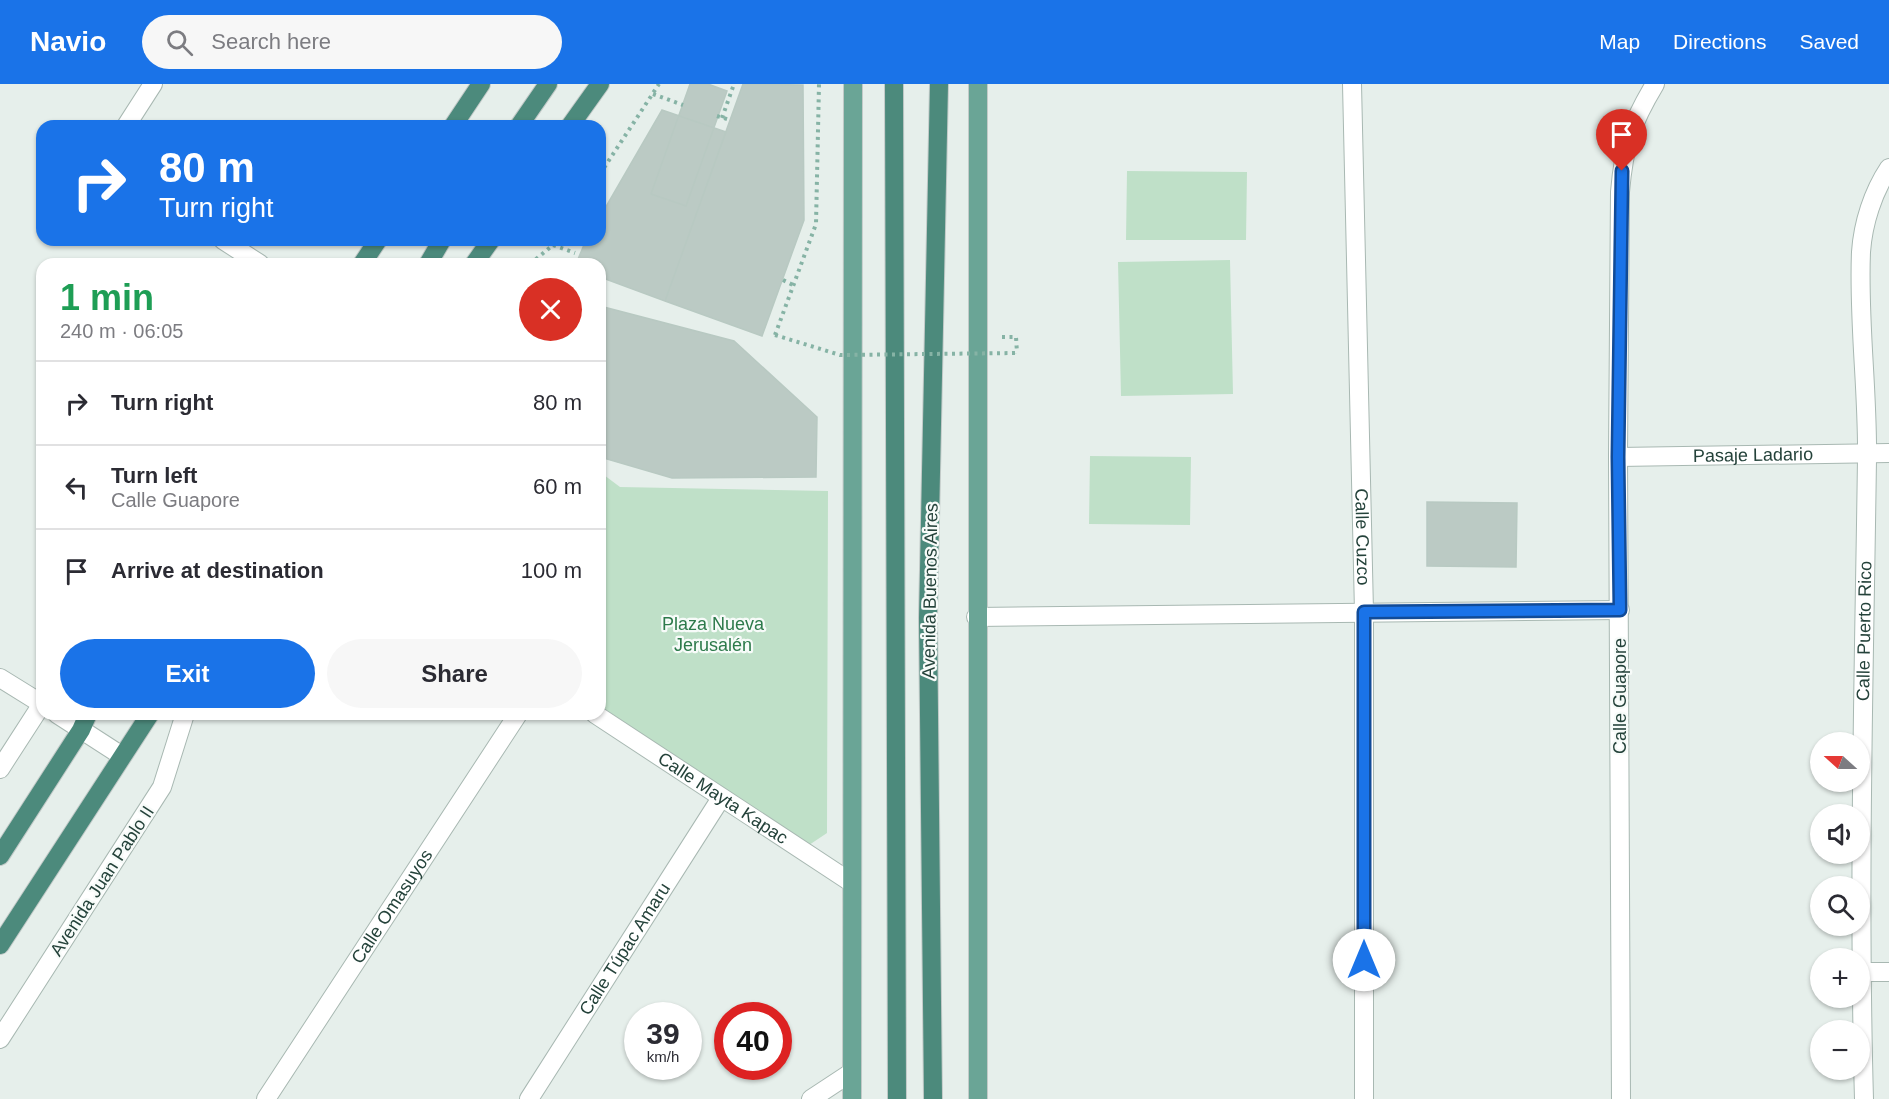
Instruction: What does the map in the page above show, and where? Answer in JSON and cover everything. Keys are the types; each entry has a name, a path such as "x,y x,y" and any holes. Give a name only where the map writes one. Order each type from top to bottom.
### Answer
{"highway":[{"path":"457,120 481,84"},
{"path":"523,120 548,84"},
{"path":"574,120 600,84"},
{"name":"Avenida Buenos Aires","path":"894,84 897,1099"},
{"name":"Avenida Buenos Aires","path":"933,1099 928,618 939,84"},
{"path":"0,945 146,720"},
{"path":"0,856 85,722"}],"main road":[{"path":"852,1099 853,84"},
{"path":"978,84 976,618 978,1099"}],"street":[{"path":"130,120 153,84"},
{"name":"Calle Cuzco","path":"1352,84 1364,612 1364,1099"},
{"name":"Calle Guapore","path":"1621,1099 1618,457 1620,192 1624,150 1636,114 1655,84"},
{"name":"Calle Puerto Rico","path":"1860,948 1867,453 1862,251 1867,217 1889,168"},
{"path":"232,246 251,258"},
{"name":"Pasaje Ladario","path":"1618,457 1889,453"},
{"path":"976,618 1620,610"},
{"path":"0,678 36,700"},
{"path":"0,769 36,713"},
{"name":"Avenida Juan Pablo II","path":"0,1039 162,787 183,720"},
{"name":"Calle Omasuyos","path":"266,1099 514,720"},
{"name":"Calle Mayta Kapac","path":"604,720 852,883"},
{"path":"85,722 122,756"},
{"name":"Calle Túpac Amaru","path":"529,1099 722,798"},
{"path":"1870,972 1889,972"},
{"name":"Calle Puerto Rico","path":"1861,1008 1864,1099"},
{"path":"811,1099 852,1072"}],"path":[{"path":"606,165 660,84"},
{"path":"730,120 720,117 734,84"},
{"path":"819,84 816,224 775,335 840,355 1017,353 1016,337"},
{"path":"653,94 683,105"},
{"path":"537,258 550,246"},
{"path":"562,246 575,253"},
{"path":"783,280 793,285"}],"green space":[{"path":"1127,171 1247,172 1246,240 1126,240"},
{"path":"1230,260 1233,394 1121,396 1118,262"},
{"path":"1090,456 1191,457 1190,525 1089,524"},
{"name":"Plaza Nueva Jerusalén","path":"606,476 620,487 828,491 827,833 809,845 606,710"}],"building":[{"path":"690,84 708,84 727,91 686,206 651,194"},
{"path":"743,84 803,85 804,220 762,336 665,301"},
{"path":"662,110 726,132 665,301 606,279 606,258 578,258 584,246 606,246 606,207"},
{"path":"606,308 734,341 817,417 816,477 672,478 606,459"},
{"path":"1427,502 1517,503 1516,567 1427,566"}],"route":[{"path":"1364,960 1364,612 1620,610 1618,457 1622,171"}]}
